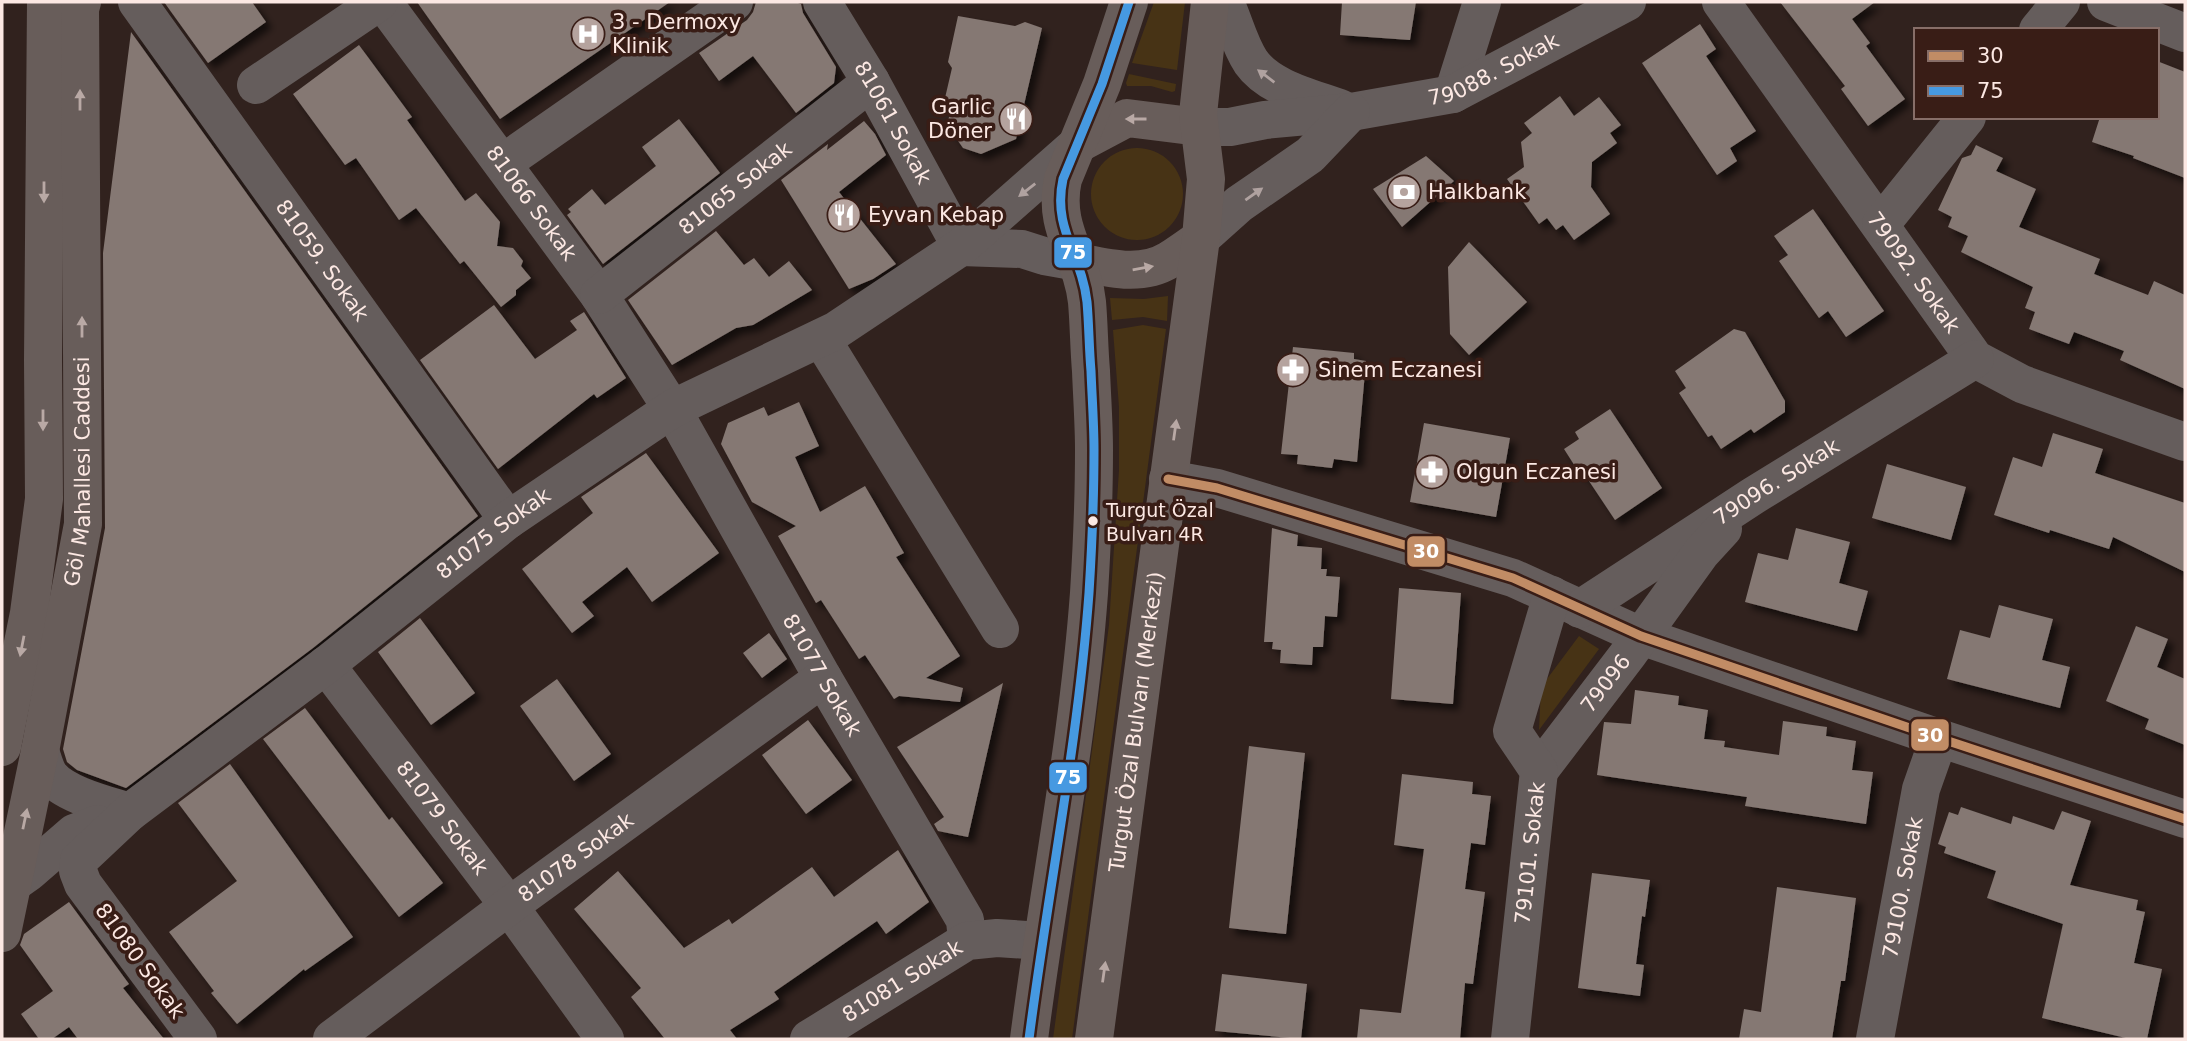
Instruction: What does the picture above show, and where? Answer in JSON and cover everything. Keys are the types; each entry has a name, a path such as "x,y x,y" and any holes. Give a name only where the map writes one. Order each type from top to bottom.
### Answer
{"main road":[{"name":"Göl Mahallesi Caddesi","path":"2,747 29,613 44,499 46,2"},
{"name":"Göl Mahallesi Caddesi","path":"2,933 83,524 82,2"},
{"path":"1029,1039 1076,717 1089,595 1093,521 1094,442 1087,300 1077,262 1065,234 1060,212 1060,194 1063,180 1102,84 1129,2"},
{"path":"1077,262 1128,271 1150,268 1168,261 1201,238 1206,179 1199,127 1201,79 1210,2"},
{"path":"1078,144 1127,118 1199,127"},
{"name":"Turgut Özal Bulvarı (Merkezi)","path":"1094,1039 1201,238"}],"street":[{"name":"81059. Sokak","path":"137,2 508,520"},
{"path":"256,85 381,2"},
{"name":"81066 Sokak","path":"381,2 503,163 598,295 672,409"},
{"path":"503,163 734,2"},
{"name":"81061 Sokak","path":"822,2 871,82 961,247"},
{"path":"1201,238 1239,204 1310,155 1351,112 1278,84 1259,72 1245,51 1224,2"},
{"path":"1453,94 1482,2"},
{"name":"79088. Sokak","path":"1199,127 1230,127 1265,120 1351,112 1453,94 1627,2"},
{"name":"79092. Sokak","path":"1721,2 1975,359 2022,383 2185,442"},
{"path":"2040,28 2061,2"},
{"path":"2106,2 2185,33"},
{"name":"81065 Sokak","path":"598,295 871,82"},
{"path":"1881,224 1965,119"},
{"name":"81075 Sokak","path":"83,884 78,871 79,860 130,812 326,665 508,520 672,409 835,331 961,247 1078,144"},
{"path":"961,247 1022,249 1077,262"},
{"path":"821,338 1000,629"},
{"name":"79096. Sokak","path":"1566,602 1753,496 1975,359"},
{"name":"81077 Sokak","path":"672,409 823,678 965,920 967,941"},
{"path":"1168,479 1217,488 1513,578 1641,636 2185,819"},
{"name":"79096","path":"1539,771 1702,553 1753,496"},
{"name":"79101. Sokak","path":"1510,1039 1539,771 1513,731 1566,602"},
{"name":"81079 Sokak","path":"326,665 509,905 605,1039"},
{"name":"81078 Sokak","path":"332,1039 509,905 823,678"},
{"name":"79100. Sokak","path":"1875,1039 1921,789 1939,738"},
{"path":"40,751 48,774 55,781 81,796 130,812"},
{"path":"12,884 74,833 130,812"},
{"name":"81080 Sokak","path":"83,884 198,1039"},
{"name":"81081 Sokak","path":"815,1037 967,941 997,937 1042,941"}],"shaded area":[{"path":"1154,2 1185,2 1177,70 1132,63"},
{"path":"1129,74 1176,84 1175,91 1151,86 1127,86"},
{"path":"1137,148 1154,152 1169,162 1179,177 1183,194 1179,211 1169,226 1154,236 1137,240 1120,236 1105,226 1095,211 1091,194 1095,177 1105,162 1120,152"},
{"path":"1168,296 1167,321 1143,317 1112,320 1110,298 1144,299"},
{"path":"1143,325 1166,329 1072,1039 1053,1039 1109,625 1119,470 1119,407 1113,330"},
{"path":"1579,636 1599,649 1539,730 1541,687"}],"building":[{"path":"164,2 252,2 266,22 208,63"},
{"path":"417,2 670,2 500,119"},
{"path":"756,2 801,4 803,13 836,67 834,83 796,113 753,56 719,81 699,53 747,20"},
{"path":"1342,2 1416,2 1410,40 1340,35"},
{"path":"1780,2 1875,2 1852,19 1870,43 1866,46 1905,99 1868,126 1841,89 1845,86"},
{"path":"958,16 1015,26 1025,22 1042,28 1016,139 981,154 963,148 947,125 951,109 945,98 952,68 948,62"},
{"path":"1700,24 1716,49 1706,56 1756,131 1730,148 1737,161 1717,175 1642,63"},
{"path":"131,32 478,516 313,648 126,788 77,770 67,762 63,749 105,528 103,253"},
{"path":"359,45 412,117 407,120 465,201 476,193 500,222 497,246 513,248 523,261 521,266 531,278 501,307 464,261 460,264 416,208 399,220 356,158 345,165 293,94"},
{"path":"2159,62 2185,72 2185,178 2133,158 2134,156 2092,142 2099,119 2159,119"},
{"path":"1560,96 1574,116 1599,97 1621,125 1610,133 1617,143 1592,162 1591,187 1610,214 1574,240 1563,225 1556,230 1547,218 1539,224 1507,179 1524,167 1521,142 1532,133 1524,123"},
{"path":"679,119 720,173 603,264 567,215 571,212 568,209 592,189 605,205 656,166 642,147"},
{"path":"864,121 875,134 886,155 839,192 896,264 873,279 849,289 781,180 828,144 827,150"},
{"path":"1976,145 2003,158 1996,171 2036,189 2019,227 2100,259 2094,274 2148,295 2154,281 2185,295 2185,389 2120,360 2124,351 2074,332 2069,344 2029,329 2035,312 2025,308 2033,287 1961,252 1968,236 1948,227 1952,217 1938,210 1962,158 1971,155"},
{"path":"1426,156 1454,181 1402,227 1373,189"},
{"path":"1813,209 1884,311 1846,337 1828,311 1819,318 1779,261 1788,255 1774,236"},
{"path":"716,231 744,265 754,258 769,277 789,261 812,290 753,325 736,328 672,365 628,300"},
{"path":"1469,242 1527,302 1469,355 1450,334 1448,267"},
{"path":"494,305 535,359 577,330 570,321 584,312 626,378 597,398 594,394 498,469 420,360"},
{"path":"1734,329 1745,332 1785,401 1785,412 1754,433 1751,429 1721,449 1712,435 1708,437 1679,393 1686,388 1675,371"},
{"path":"1293,347 1354,353 1354,359 1366,361 1357,462 1334,459 1332,468 1297,464 1298,455 1281,454"},
{"path":"799,402 819,446 795,457 820,512 865,486 904,553 896,557 960,656 926,678 963,688 960,702 899,696 894,699 865,655 859,659 821,600 816,603 778,536 796,526 752,502 721,444 728,423 764,407 768,416"},
{"path":"1610,409 1662,488 1615,520 1564,449 1579,439 1575,432"},
{"path":"1424,423 1510,438 1496,517 1410,502"},
{"path":"2053,433 2103,449 2095,473 2185,503 2185,572 2113,537 2109,549 1994,515 2013,457 2042,467"},
{"path":"646,453 719,553 652,602 627,567 582,602 594,616 572,633 522,569 593,513 581,497"},
{"path":"1887,464 1966,487 1951,540 1872,518"},
{"path":"1272,528 1298,535 1297,546 1322,548 1321,569 1327,569 1326,576 1340,577 1337,617 1325,616 1323,647 1313,647 1312,665 1280,663 1281,650 1272,649 1273,642 1264,642"},
{"path":"1796,528 1850,542 1839,583 1868,591 1857,631 1745,602 1758,553 1788,560"},
{"path":"1399,588 1461,593 1453,704 1391,699"},
{"path":"1999,605 2053,619 2042,660 2070,667 2060,708 1947,679 1960,630 1990,638"},
{"path":"420,618 475,693 431,725 378,652"},
{"path":"2136,626 2168,639 2157,667 2185,679 2185,745 2145,729 2149,719 2106,701"},
{"path":"769,633 787,659 762,678 743,653"},
{"path":"557,679 611,754 574,781 520,706"},
{"path":"1003,683 968,837 938,831 934,824 944,817 897,747"},
{"path":"1635,690 1679,696 1678,705 1708,710 1704,739 1725,741 1724,747 1779,755 1783,721 1827,727 1826,736 1856,741 1852,770 1873,772 1866,824 1745,806 1747,797 1597,775 1604,722 1631,724"},
{"path":"305,708 389,820 392,817 443,883 399,917 263,739"},
{"path":"808,720 852,780 806,814 762,755"},
{"path":"1249,746 1305,753 1286,934 1229,928"},
{"path":"230,764 353,937 305,971 304,969 237,1024 211,993 214,991 169,932 237,881 178,803"},
{"path":"1402,774 1473,782 1472,794 1491,796 1485,845 1471,843 1465,889 1485,892 1473,984 1465,983 1460,1039 1357,1039 1360,1009 1401,1013 1424,849 1394,845"},
{"path":"1961,807 2011,824 2013,816 2054,830 2062,811 2091,821 2070,885 2138,900 2136,910 2145,912 2134,963 2162,969 2147,1039 2130,1039 2042,1018 2063,924 1987,898 1996,871 1944,853 1946,847 1938,844 1949,812 1958,815"},
{"path":"898,850 929,902 886,934 877,921 774,992 779,999 730,1030 737,1039 665,1039 631,997 641,988 574,909 618,871 684,948 729,919 732,924 812,867 834,897"},
{"path":"1592,873 1650,880 1636,964 1644,965 1640,996 1578,988"},
{"path":"1777,887 1856,898 1845,981 1841,981 1832,1039 1739,1039 1744,1009 1761,1012"},
{"path":"69,902 129,984 123,988 164,1039 78,1039 69,1027 52,1039 39,1039 21,1014 53,991 20,945 24,934"},
{"path":"1222,974 1307,984 1301,1039 1215,1031"}],"transit line":[{"name":"75","path":"1029,1039 1078,705 1093,522 1094,430 1087,302 1080,270 1064,227 1061,197 1063,179 1102,84 1129,2"},
{"name":"30","path":"1168,479 1217,488 1513,578 1641,636 2185,819"}],"place":[{"name":"3 - Dermoxy Klinik","path":"588,34"},
{"name":"Garlic Döner","path":"1016,119"},
{"name":"Halkbank","path":"1404,192"},
{"name":"Eyvan Kebap","path":"844,215"},
{"name":"Sinem Eczanesi","path":"1293,370"},
{"name":"Olgun Eczanesi","path":"1432,472"},
{"name":"Turgut Özal Bulvarı 4R","path":"1093,521"}]}
